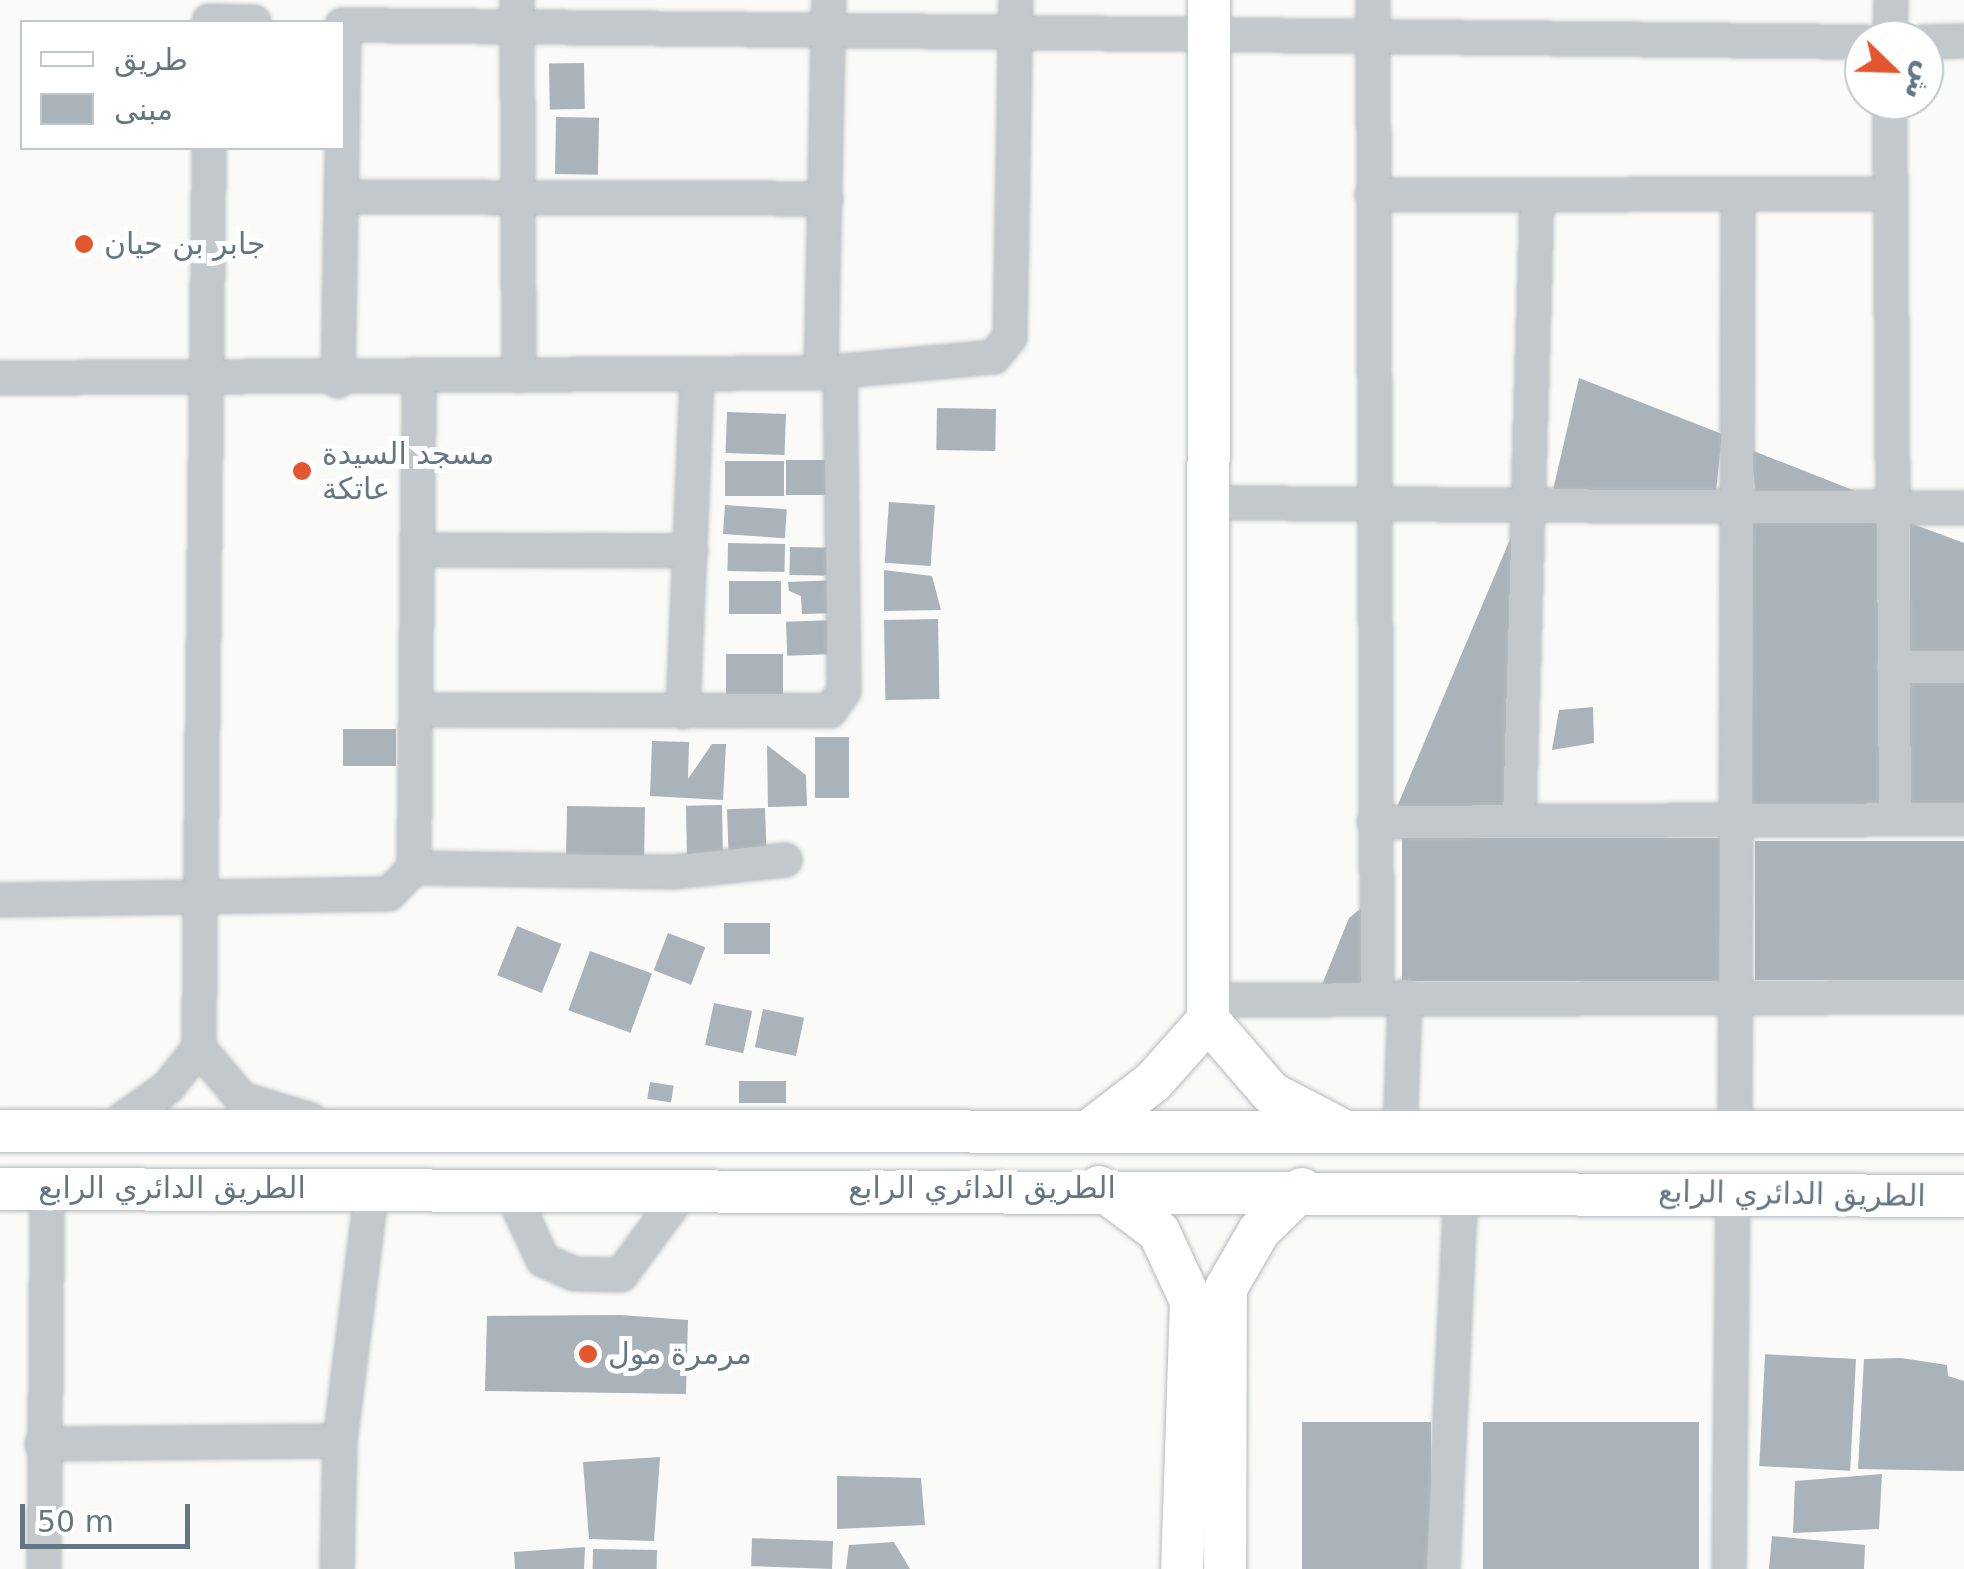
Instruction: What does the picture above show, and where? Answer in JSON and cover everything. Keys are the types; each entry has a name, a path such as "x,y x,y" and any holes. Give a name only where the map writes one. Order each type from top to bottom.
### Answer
{"main road":[{"path":"1088,1132 1153,1082 1208,1010 1208,16"},
{"path":"1208,1010 1271,1093 1358,1134"},
{"path":"60,1189 60,1160 89,1130"},
{"name":"الطريق الدائري الرابع","path":"0,1131 1964,1132"},
{"path":"1099,1187 1158,1232 1190,1300 1182,1569"},
{"name":"الطريق الدائري الرابع","path":"0,1189 1099,1187 1964,1196"},
{"path":"1225,1569 1226,1288 1260,1231 1302,1189"}],"street":[{"path":"517,12 519,376"},
{"path":"345,25 411,13 517,12 1372,16 1844,41"},
{"path":"419,710 830,711 839,703 826,199 829,14"},
{"path":"0,378 338,382 697,376 831,373 994,357 1010,336 1016,14"},
{"path":"1372,16 1374,822 1400,1134"},
{"path":"1890,120 1895,819"},
{"path":"89,1130 159,1096 199,1048 205,894 209,150"},
{"path":"338,382 342,150"},
{"path":"1372,195 1738,198 1890,194"},
{"path":"342,196 826,199"},
{"path":"1519,820 1538,198"},
{"path":"1734,1133 1738,996 1738,198"},
{"path":"683,712 697,376"},
{"path":"0,900 389,894 414,868 422,550 419,381"},
{"path":"1211,503 1964,508"},
{"path":"422,550 690,552"},
{"path":"1893,668 1964,666"},
{"path":"1374,822 1964,819"},
{"path":"414,868 673,872 785,860"},
{"path":"1208,1010 1391,996 1964,997"},
{"path":"199,1048 242,1099 354,1131"},
{"path":"337,1569 340,1441 372,1186"},
{"path":"44,1569 42,1444 60,1189"},
{"path":"510,1190 542,1260 574,1274 621,1275 684,1190"},
{"path":"1443,1569 1461,1190"},
{"path":"1729,1569 1734,1194"},
{"path":"42,1444 340,1441"}],"building":[{"path":"584,63 585,109 550,110 549,64"},
{"path":"556,117 599,118 598,175 555,174"},
{"path":"1579,378 1722,434 1716,492 1553,490"},
{"path":"937,408 996,409 995,451 936,450"},
{"path":"727,412 786,414 785,455 726,453"},
{"path":"1751,450 1873,498 1756,498"},
{"path":"786,460 834,460 834,495 786,495"},
{"path":"725,461 784,461 784,496 725,496"},
{"path":"889,502 935,505 931,566 885,563"},
{"path":"725,505 787,509 785,538 723,534"},
{"path":"1519,518 1512,810 1394,814"},
{"path":"1881,519 1886,808 1750,810 1745,521"},
{"path":"1910,523 1964,543 1964,655 1910,656"},
{"path":"728,543 785,544 785,572 728,571"},
{"path":"790,547 839,548 839,576 790,575"},
{"path":"884,570 932,576 941,610 884,611"},
{"path":"837,580 838,613 802,614 801,596 789,591 788,582"},
{"path":"729,581 781,581 781,614 729,614"},
{"path":"938,619 939,699 885,700 884,620"},
{"path":"836,620 837,654 787,656 786,622"},
{"path":"726,654 783,654 783,694 726,694"},
{"path":"1908,681 1964,681 1964,805 1908,805"},
{"path":"1593,707 1594,743 1552,750 1559,710"},
{"path":"343,729 396,729 396,766 343,766"},
{"path":"815,737 849,737 849,798 815,798"},
{"path":"652,741 689,742 688,779 712,744 726,744 723,800 650,796"},
{"path":"767,745 806,775 807,806 768,807"},
{"path":"722,805 723,861 687,862 686,806"},
{"path":"567,806 645,807 644,863 566,862"},
{"path":"765,808 767,857 729,858 727,809"},
{"path":"1402,838 1724,838 1724,981 1402,981"},
{"path":"1755,841 1964,841 1964,980 1755,980"},
{"path":"1364,906 1366,985 1321,987 1349,918"},
{"path":"724,923 770,923 770,954 724,954"},
{"path":"517,926 562,944 542,993 497,975"},
{"path":"668,933 705,947 691,985 654,970"},
{"path":"590,951 652,974 630,1033 568,1010"},
{"path":"714,1003 752,1011 743,1053 705,1045"},
{"path":"763,1009 804,1018 796,1056 755,1047"},
{"path":"739,1081 786,1081 786,1103 739,1103"},
{"path":"650,1082 674,1086 671,1103 647,1099"},
{"path":"621,1315 688,1320 686,1394 485,1391 487,1316"},
{"path":"1765,1354 1856,1359 1850,1471 1759,1466"},
{"path":"1901,1358 1947,1365 1948,1376 1964,1381 1964,1471 1858,1469 1864,1359"},
{"path":"1302,1422 1431,1422 1431,1569 1302,1569"},
{"path":"1483,1422 1699,1422 1699,1569 1483,1569"},
{"path":"660,1457 654,1541 589,1539 583,1462"},
{"path":"1882,1474 1879,1529 1793,1533 1795,1481"},
{"path":"837,1476 921,1478 925,1525 837,1529"},
{"path":"1772,1536 1865,1545 1864,1569 1769,1569"},
{"path":"752,1538 833,1541 832,1569 751,1566"},
{"path":"894,1542 910,1569 846,1569 849,1545"},
{"path":"585,1547 584,1569 515,1569 514,1552"},
{"path":"593,1549 657,1550 657,1569 593,1569"}],"place":[{"name":"جابر بن حيان","path":"84,244"},
{"name":"مسجد السيدة عاتكة","path":"302,471"},
{"name":"مرمرة مول","path":"588,1354"}]}
